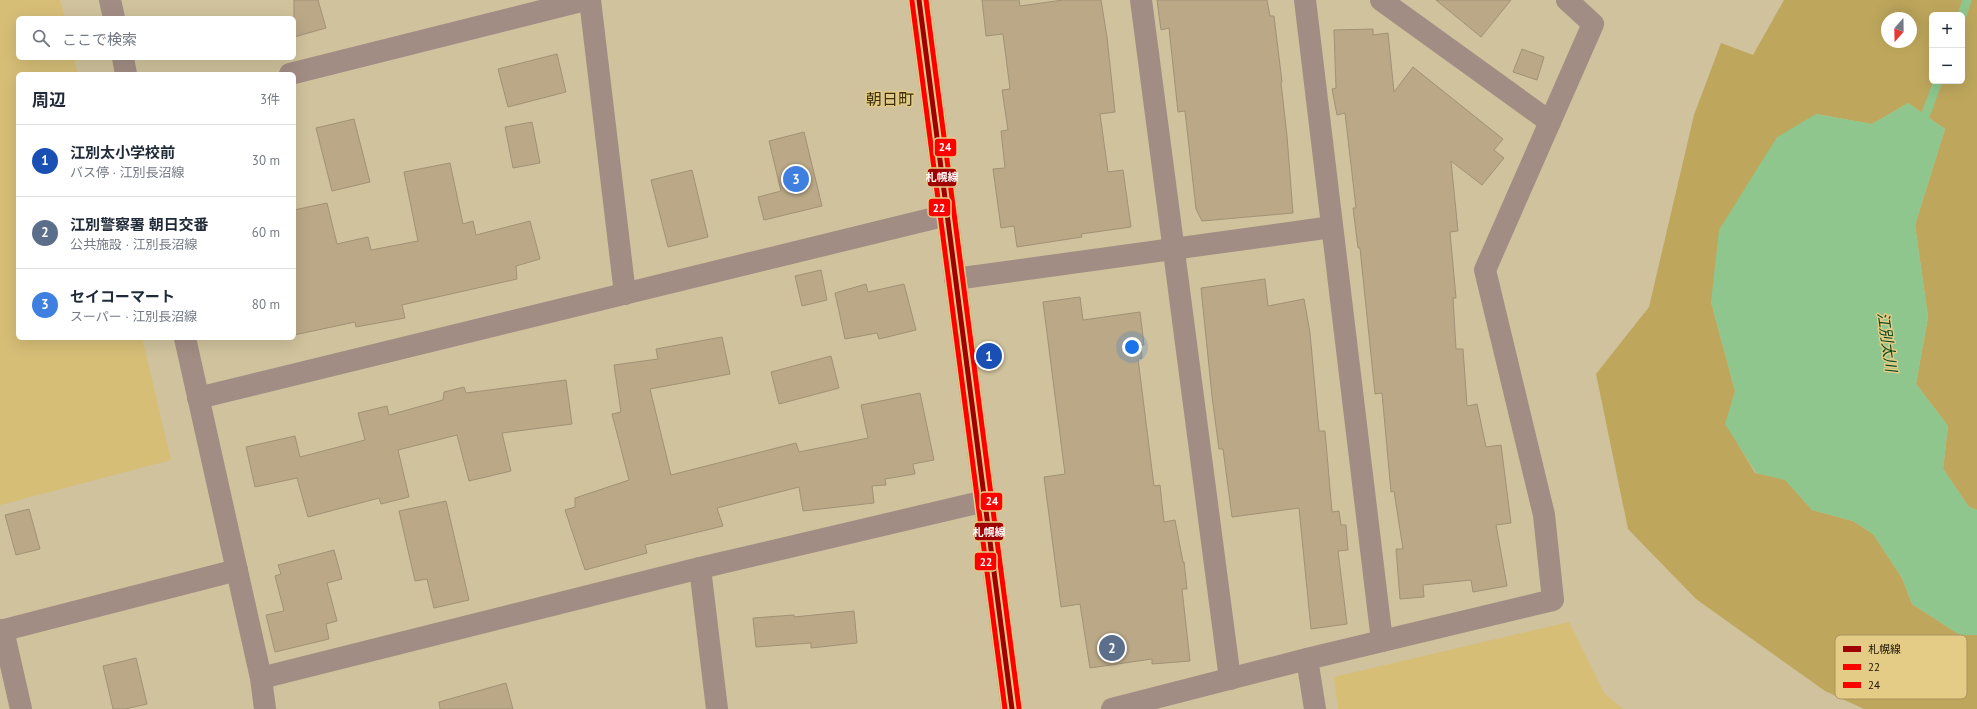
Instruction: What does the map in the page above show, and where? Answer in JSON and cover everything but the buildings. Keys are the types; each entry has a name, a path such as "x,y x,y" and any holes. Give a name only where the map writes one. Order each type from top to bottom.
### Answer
{"main road":[{"path":"919,0 1012,709"}],"street":[{"path":"110,0 114,16"},
{"path":"296,72 585,0"},
{"path":"590,0 625,294"},
{"path":"1141,0 1230,679"},
{"path":"1304,0 1382,641"},
{"path":"1381,0 1550,122"},
{"path":"1112,709 1307,659 1553,600 1544,516 1485,270 1593,24 1568,0"},
{"path":"123,60 126,72"},
{"path":"198,398 947,215"},
{"path":"956,279 1332,227"},
{"path":"185,340 261,678 265,709"},
{"path":"261,678 700,568 985,501"},
{"path":"700,568 717,709"},
{"path":"21,709 2,630 237,570"},
{"path":"1307,659 1315,709"}],"shaded area":[{"path":"0,0 60,0 64,16 16,16 16,60 74,60 78,72 16,72 16,340 142,340 171,460 0,505"},
{"path":"1784,0 1977,0 1977,510 1969,507 1943,469 1948,426 1916,384 1928,317 1915,225 1945,129 1908,103 1872,124 1816,114 1711,302 1735,391 1726,424 1755,473 1785,479 1812,510 1853,521 1873,534 1902,578 1912,604 1960,635 1835,635 1835,696 1825,691 1696,599 1628,529 1596,374 1649,307 1694,115 1721,43 1753,55"},
{"path":"1569,622 1604,693 1623,709 1338,709 1334,677"},
{"path":"1967,635 1977,635 1977,709 1864,709 1842,699 1967,699"}],"water":[{"name":"江別太川","path":"1908,103 1945,129 1915,225 1928,317 1916,384 1948,426 1943,469 1969,507 1977,510 1977,635 1960,635 1912,604 1902,578 1873,534 1853,521 1812,510 1785,480 1756,473 1725,424 1735,391 1711,302 1719,230 1777,137 1816,114 1872,124"}],"waterway":[{"path":"1963,12 1967,0"},
{"path":"1921,127 1937,84"}],"transit line":[{"name":"札幌線","path":"919,0 1012,709"},
{"name":"24","path":"926,0 1019,708"},
{"name":"22","path":"912,1 1005,709"}],"place":[{"name":"セイコーマート","path":"796,179"},
{"name":"江別太小学校前","path":"989,356"},
{"name":"江別警察署 朝日交番","path":"1112,648"}],"district":[{"name":"朝日町","path":"890,99"}]}
